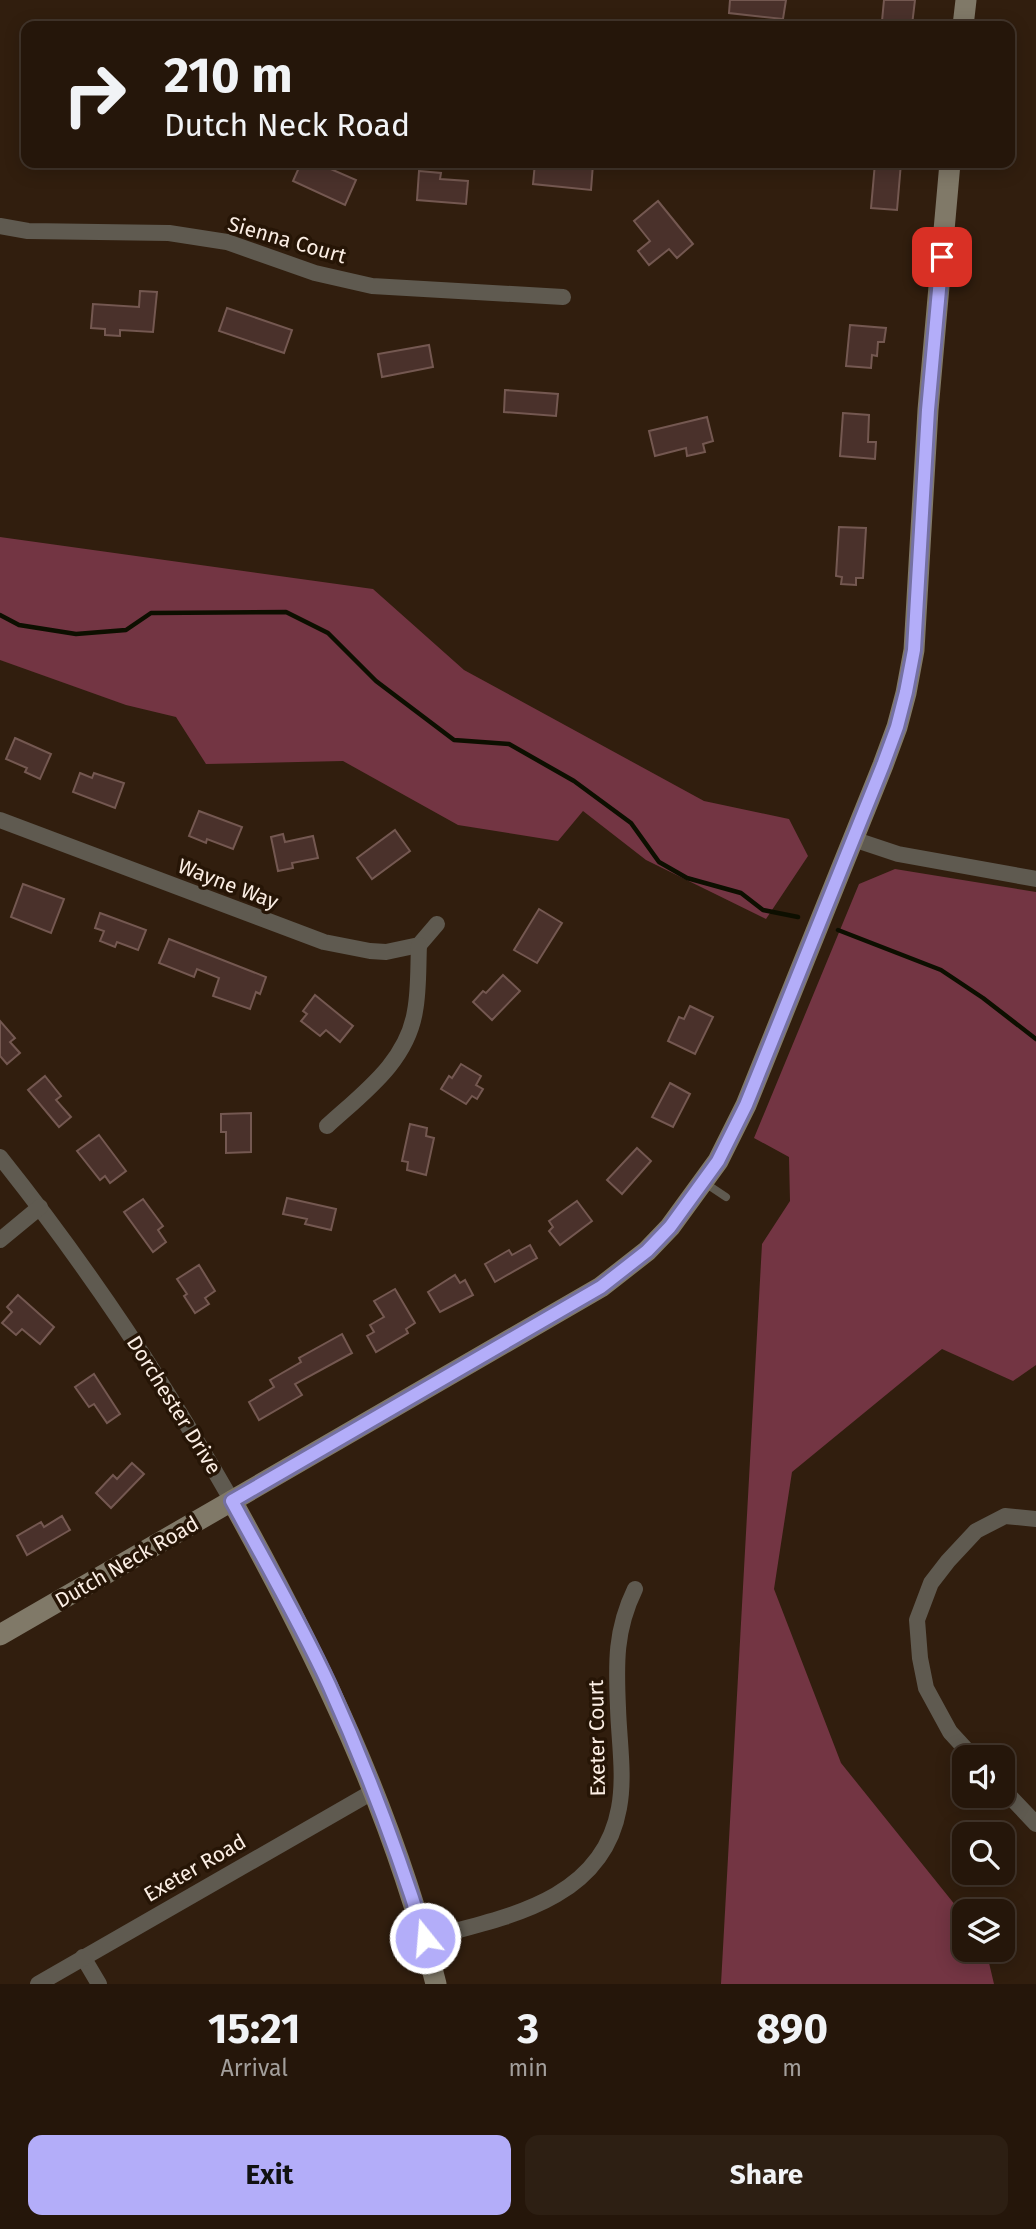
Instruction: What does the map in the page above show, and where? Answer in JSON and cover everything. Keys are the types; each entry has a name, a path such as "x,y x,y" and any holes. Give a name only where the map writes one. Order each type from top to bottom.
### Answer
{"street":[{"path":"963,21 965,0"},
{"name":"Dutch Neck Road","path":"0,1635 601,1287 647,1251 670,1227 718,1161 746,1105 853,839 897,727 906,692 914,650 928,410 950,168"},
{"name":"Sienna Court","path":"0,226 28,231 169,233 227,242 314,273 372,286 563,297"},
{"name":"Wayne Way","path":"0,820 324,942 386,952 419,945"},
{"path":"853,839 914,858 1036,879"},
{"path":"327,1126 379,1078 405,1045 415,1011 419,945 437,924"},
{"name":"Dorchester Drive","path":"0,1157 88,1271 135,1341 274,1576 328,1684 374,1791 409,1886 436,1984"},
{"path":"0,1240 40,1208"},
{"path":"962,1745 950,1732 926,1688 917,1620 931,1583 976,1531 1005,1516 1036,1520"},
{"name":"Exeter Court","path":"425,1938 534,1907 572,1885 589,1870 602,1852 619,1810 622,1788 615,1657 622,1622 635,1589"},
{"name":"Exeter Road","path":"37,1984 374,1791"},
{"path":"1015,1802 1036,1824"},
{"path":"83,1957 99,1984"}],"lane":[{"path":"704,1182 726,1197"}],"shaded area":[{"path":"0,537 373,589 464,670 704,801 789,819 808,856 766,919 646,860 583,811 558,841 458,825 343,761 206,764 176,717 126,705 0,660"},
{"path":"895,869 1036,892 1036,1365 1013,1381 942,1349 792,1472 774,1589 841,1763 952,1901 952,1962 989,1962 994,1984 721,1984 762,1244 790,1201 789,1157 754,1138 859,884"}],"building":[{"path":"730,0 786,0 783,19 729,13"},
{"path":"884,0 915,0 912,21 882,21"},
{"path":"299,168 328,168 356,180 345,205 293,181"},
{"path":"535,168 593,168 591,190 533,184"},
{"path":"875,168 901,168 897,210 871,208"},
{"path":"419,171 441,173 440,179 468,181 466,204 417,200"},
{"path":"658,201 693,244 677,258 669,249 649,265 638,251 650,241 634,221"},
{"path":"140,291 157,292 153,332 120,330 120,336 105,335 105,329 91,328 93,304 139,307"},
{"path":"227,308 292,330 284,353 219,331"},
{"path":"850,325 886,328 884,342 878,342 877,356 872,355 871,368 846,366"},
{"path":"429,345 433,367 382,377 378,354"},
{"path":"505,390 558,394 556,416 504,412"},
{"path":"843,413 869,415 868,442 876,442 875,459 840,456"},
{"path":"707,417 713,441 703,444 705,452 687,456 686,448 655,456 649,431"},
{"path":"839,527 866,528 863,578 856,578 856,585 841,584 842,577 836,576"},
{"path":"15,738 51,754 40,779 25,772 27,768 6,759"},
{"path":"80,773 92,778 94,773 124,783 115,808 73,792"},
{"path":"199,811 242,827 233,849 207,839 206,843 189,836"},
{"path":"395,830 410,851 372,879 357,858"},
{"path":"283,834 285,842 313,836 318,858 292,863 293,868 278,871 271,837"},
{"path":"23,884 64,899 51,933 11,917"},
{"path":"539,909 562,923 537,963 514,950"},
{"path":"100,913 146,930 138,950 117,942 115,947 100,941 104,931 95,928"},
{"path":"169,939 266,977 260,994 256,992 250,1009 213,996 219,978 197,969 194,977 159,963"},
{"path":"503,975 520,991 492,1020 473,1002"},
{"path":"315,995 353,1026 340,1042 326,1030 320,1036 301,1021 307,1014 303,1011"},
{"path":"690,1006 713,1017 695,1054 668,1041 679,1017 684,1019"},
{"path":"0,1021 15,1038 10,1042 20,1053 7,1064 0,1056"},
{"path":"461,1064 481,1076 476,1085 483,1089 477,1099 472,1096 466,1104 441,1089"},
{"path":"45,1076 61,1096 56,1100 71,1117 59,1127 28,1090"},
{"path":"670,1083 690,1094 673,1127 652,1117"},
{"path":"251,1113 251,1152 226,1153 226,1132 221,1132 221,1114"},
{"path":"410,1124 427,1128 426,1136 434,1138 426,1175 407,1170 408,1162 402,1161"},
{"path":"99,1135 126,1171 110,1183 105,1176 100,1180 77,1151"},
{"path":"637,1148 651,1161 622,1194 607,1180"},
{"path":"287,1198 336,1209 331,1230 305,1224 307,1219 283,1214"},
{"path":"143,1199 163,1226 158,1230 166,1242 153,1252 124,1212"},
{"path":"577,1201 592,1221 560,1245 549,1231 553,1227 549,1221"},
{"path":"530,1245 537,1258 495,1282 485,1264 509,1250 512,1255"},
{"path":"199,1265 215,1291 205,1298 209,1304 195,1313 177,1279"},
{"path":"455,1275 460,1283 465,1280 473,1295 440,1312 428,1292"},
{"path":"395,1289 415,1323 406,1329 408,1333 376,1352 367,1336 374,1332 370,1325 384,1317 374,1301"},
{"path":"18,1295 54,1327 40,1344 22,1329 16,1335 2,1323 12,1312 7,1307"},
{"path":"342,1334 352,1353 295,1384 302,1395 259,1420 249,1402 274,1387 270,1380 301,1362 299,1358"},
{"path":"94,1374 120,1414 107,1423 94,1404 89,1407 75,1387"},
{"path":"132,1463 144,1474 111,1508 96,1493 113,1475 117,1479"},
{"path":"62,1516 70,1530 27,1555 17,1536 41,1522 44,1527"}],"waterway":[{"path":"0,615 19,625 76,634 126,630 151,613 286,612 328,633 376,681 454,740 509,744 574,781 631,823 659,862 687,878 741,893 763,910 798,917"},
{"path":"838,930 941,970 1036,1039"}],"route":[{"path":"425,1938 374,1791 328,1684 274,1576 232,1501 601,1287 647,1251 670,1227 718,1161 746,1105 883,765 906,692 914,650 928,410 942,257"}]}
